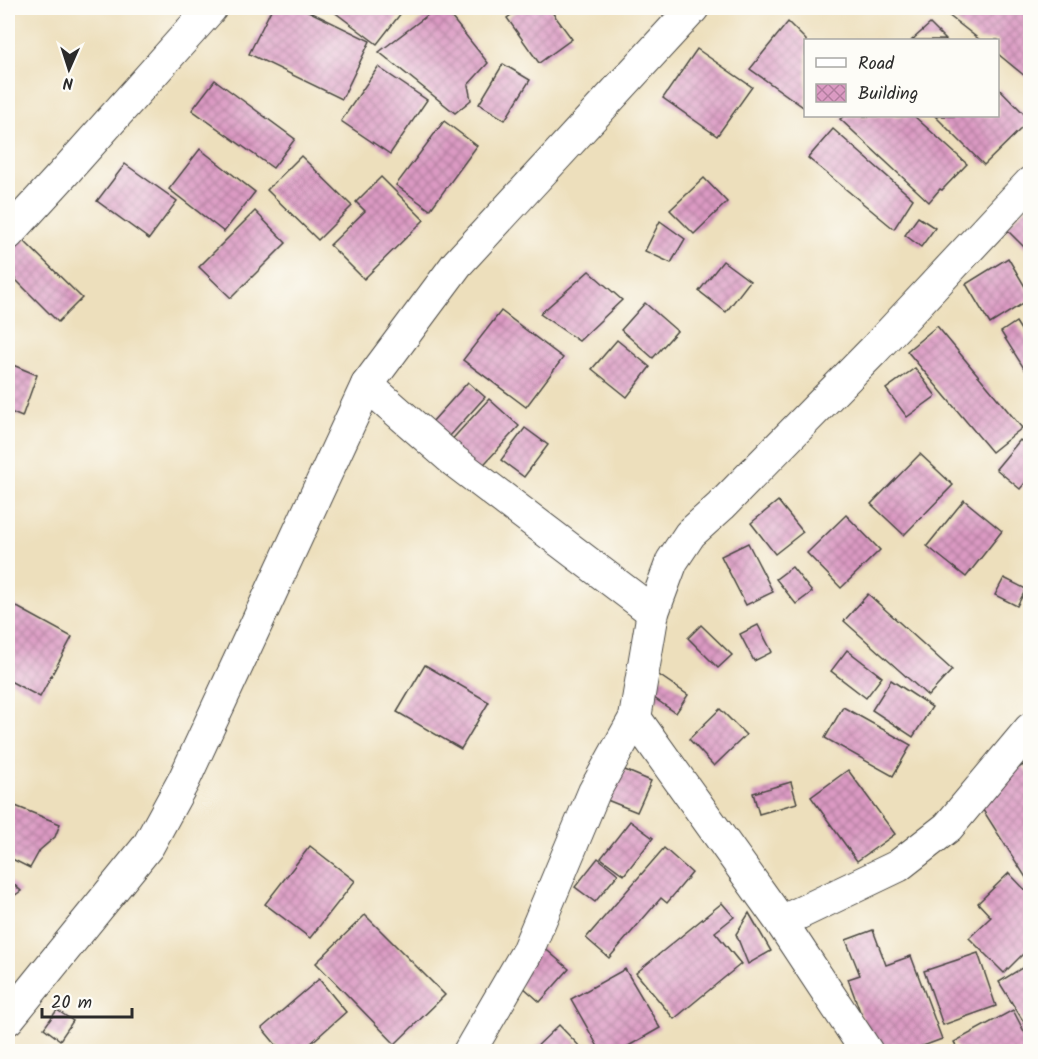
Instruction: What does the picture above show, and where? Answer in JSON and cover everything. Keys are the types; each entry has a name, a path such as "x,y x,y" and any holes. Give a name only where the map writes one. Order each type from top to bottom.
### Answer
{"street":[{"path":"8,234 211,8"},
{"path":"8,1019 148,846 184,780 367,385 457,264 693,8"},
{"path":"469,1052 527,952 594,792 635,718 653,612 672,561 690,534 721,506 873,351 1030,183"},
{"path":"367,385 454,461 653,612"},
{"path":"635,718 781,922 867,1052"},
{"path":"781,922 898,866 948,827 1030,729"}],"building":[{"path":"272,8 302,8 370,41 342,99 249,54"},
{"path":"329,8 405,8 377,44"},
{"path":"437,8 444,8 488,63 468,85 471,100 455,113 379,52"},
{"path":"521,8 549,8 572,39 539,63 507,18"},
{"path":"946,8 1030,8 1030,71 1026,77 999,55 999,39 979,39 943,11"},
{"path":"788,22 805,39 804,108 750,69"},
{"path":"930,24 945,39 913,39"},
{"path":"697,49 752,87 717,136 663,98"},
{"path":"503,64 530,80 505,120 479,104"},
{"path":"378,67 427,100 390,154 341,121"},
{"path":"215,80 295,139 273,168 192,110"},
{"path":"999,88 1030,120 984,165 936,117 999,117"},
{"path":"843,117 915,117 967,164 929,202 840,119"},
{"path":"444,121 477,146 430,210 396,185"},
{"path":"833,129 913,199 894,229 808,158"},
{"path":"200,149 255,192 224,232 169,189"},
{"path":"301,156 352,206 318,240 267,190"},
{"path":"125,164 177,201 149,239 97,201"},
{"path":"381,177 424,220 364,279 330,245 365,211 356,202"},
{"path":"704,178 727,202 694,234 670,210"},
{"path":"1030,204 1030,253 1005,228"},
{"path":"255,211 286,243 231,298 199,267"},
{"path":"918,217 935,228 921,247 905,235"},
{"path":"660,221 685,239 671,263 645,251"},
{"path":"20,237 82,298 58,322 8,272 8,250"},
{"path":"1008,258 1030,295 1030,299 990,324 966,284"},
{"path":"723,261 750,281 726,312 699,291"},
{"path":"589,271 622,300 579,341 540,314"},
{"path":"645,303 677,331 653,358 621,330"},
{"path":"501,311 563,358 526,407 463,360"},
{"path":"1016,322 1030,344 1030,366 1025,370 1001,332"},
{"path":"937,326 1022,428 992,452 907,351"},
{"path":"617,340 650,367 627,397 592,369"},
{"path":"8,363 37,375 22,417 8,411"},
{"path":"915,368 936,396 907,417 886,389"},
{"path":"468,382 485,397 449,437 432,422"},
{"path":"489,399 519,426 476,473 446,446"},
{"path":"525,428 548,445 524,477 501,460"},
{"path":"1020,440 1030,449 1030,477 1020,489 996,469"},
{"path":"920,454 953,485 904,535 871,504"},
{"path":"964,500 1002,531 966,577 927,546"},
{"path":"778,501 803,532 775,554 751,523"},
{"path":"846,515 880,550 841,588 807,553"},
{"path":"748,543 773,592 746,605 721,556"},
{"path":"792,567 812,592 796,604 776,579"},
{"path":"1004,578 1026,589 1017,606 995,595"},
{"path":"868,594 952,670 928,696 844,621"},
{"path":"8,602 72,637 40,697 8,680"},
{"path":"701,625 732,655 718,668 688,638"},
{"path":"758,625 772,652 754,661 740,634"},
{"path":"847,650 882,677 866,698 831,671"},
{"path":"425,665 489,702 461,749 397,712"},
{"path":"653,671 688,695 676,713 641,689"},
{"path":"891,680 932,707 913,737 872,710"},
{"path":"843,707 911,745 893,776 825,738"},
{"path":"720,709 746,735 714,766 689,739"},
{"path":"1023,765 1030,777 1030,884 974,796"},
{"path":"620,768 651,781 637,812 607,800"},
{"path":"848,770 895,834 857,861 811,797"},
{"path":"791,782 797,803 759,814 753,793"},
{"path":"8,803 60,824 55,837 40,850 30,868 8,857"},
{"path":"630,821 653,838 624,875 601,858"},
{"path":"310,846 355,881 310,938 265,904"},
{"path":"664,848 692,873 667,903 661,898 609,958 586,938"},
{"path":"598,858 618,874 595,902 575,887"},
{"path":"1009,873 1030,895 1030,947 1004,973 969,938 991,917 978,903"},
{"path":"8,879 21,891 8,900"},
{"path":"722,903 734,917 715,932 741,964 674,1019 636,973"},
{"path":"749,913 771,951 748,964 736,934"},
{"path":"365,915 445,995 395,1044 316,963"},
{"path":"873,930 886,965 911,956 942,1039 907,1052 875,1052 848,979 860,975 846,940"},
{"path":"542,946 569,969 540,1002 513,978"},
{"path":"978,953 996,1006 943,1025 924,971"},
{"path":"1030,963 1030,1032 999,982"},
{"path":"625,969 660,1028 618,1052 601,1052 571,999"},
{"path":"319,979 346,1012 301,1052 282,1052 262,1028"},
{"path":"57,1010 73,1021 60,1040 44,1028"},
{"path":"1013,1010 1030,1043 1030,1048 1024,1052 959,1052 954,1042"},
{"path":"559,1025 585,1052 531,1052"}]}
